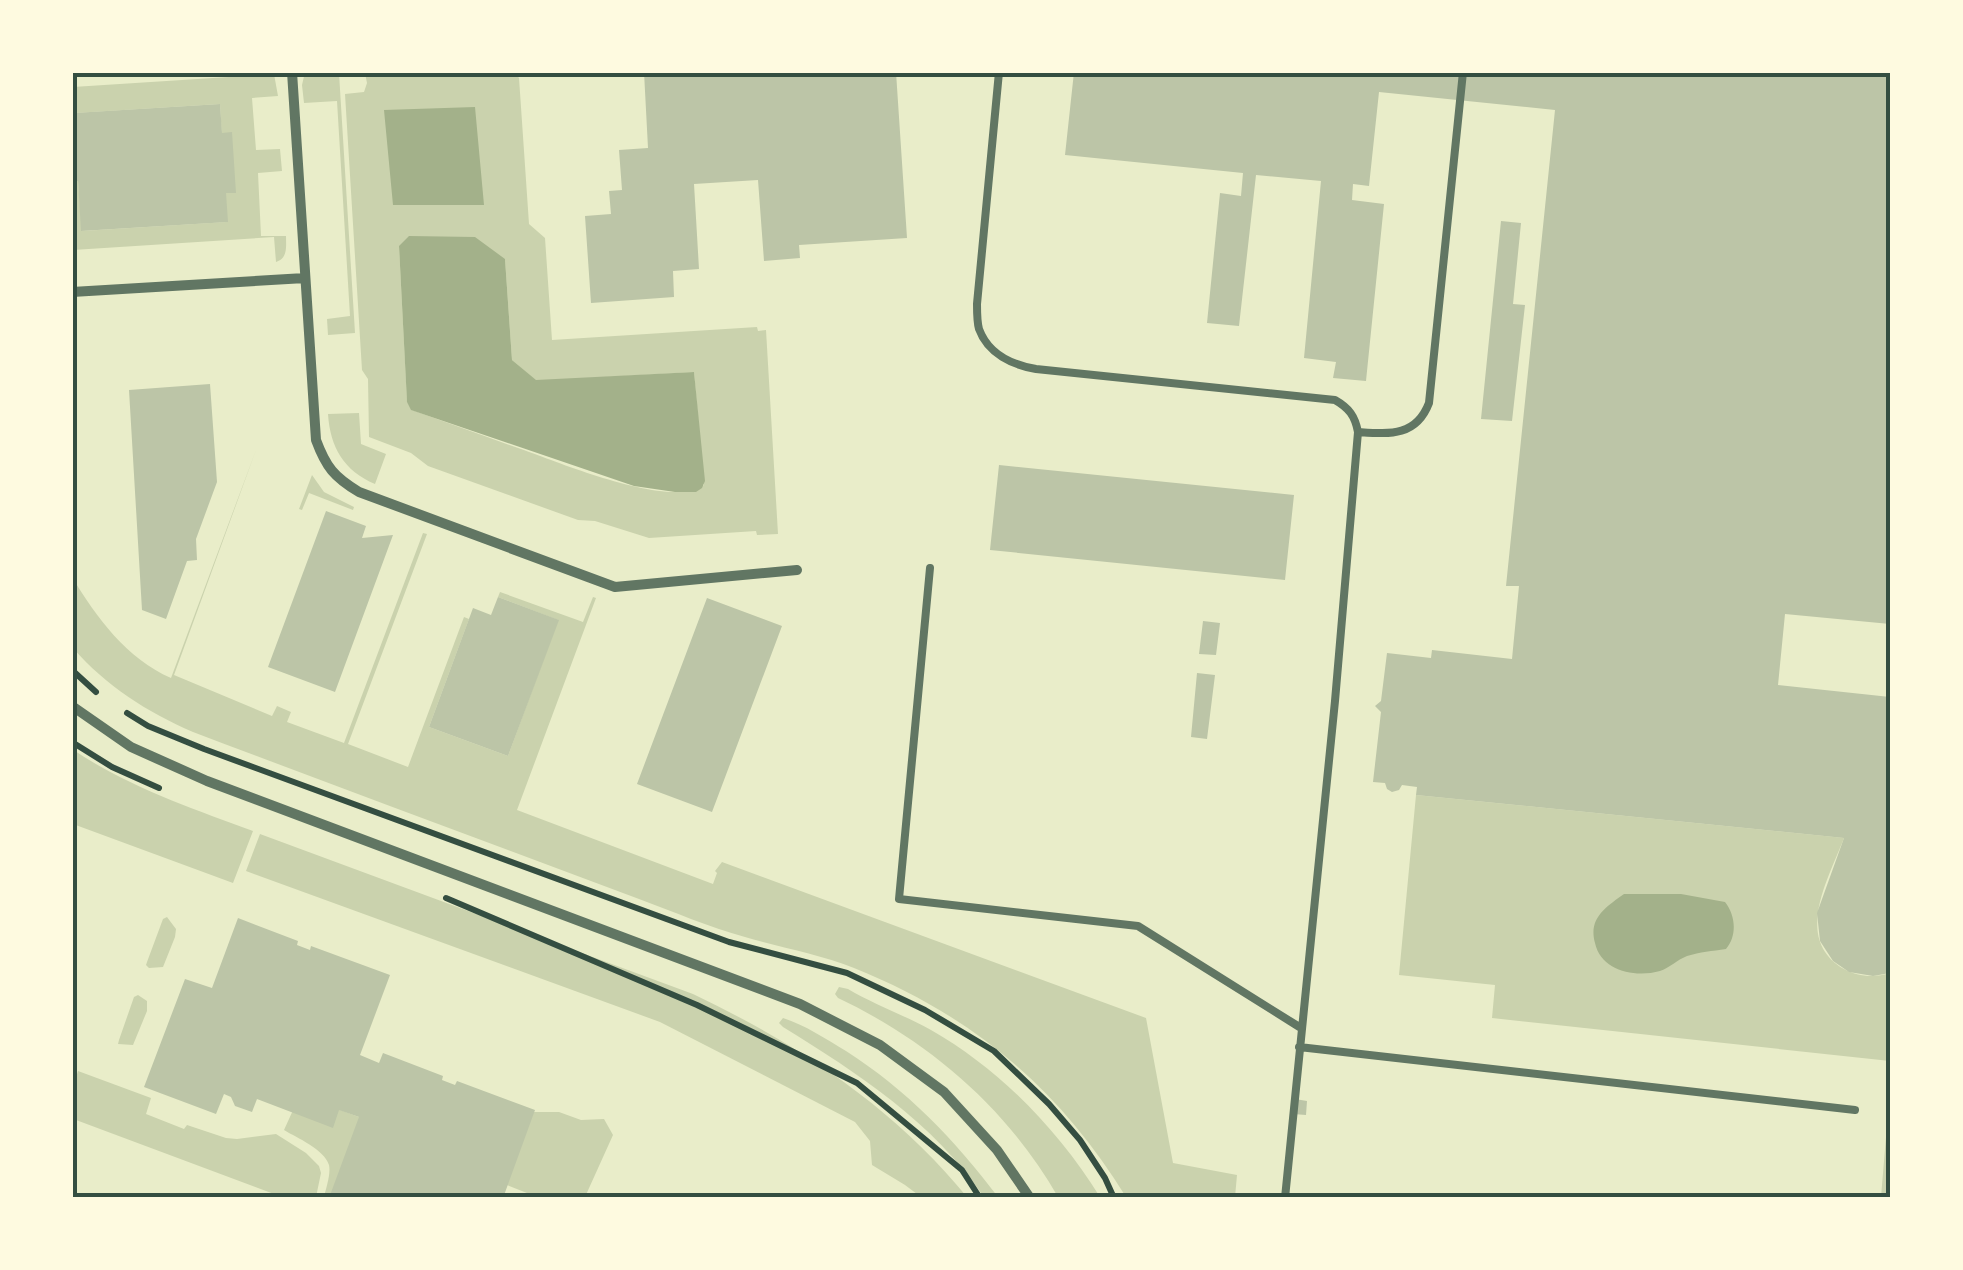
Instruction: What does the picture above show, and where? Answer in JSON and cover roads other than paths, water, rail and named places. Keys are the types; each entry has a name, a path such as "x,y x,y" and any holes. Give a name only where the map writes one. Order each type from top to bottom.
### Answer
{"street":[{"path":"292,72 316,440 324,462 339,480 359,492 615,587 797,570"},
{"path":"72,292 305,278"},
{"path":"72,706 132,748 207,781 800,1004 880,1046 944,1092 998,1150 1030,1198"}],"lane":[{"path":"999,72 977,304 979,330 1003,359 1036,369 1335,400 1355,417 1358,432 1334,701 1285,1198"},
{"path":"1358,432 1392,434 1408,428 1425,415 1429,403 1463,72"},
{"path":"930,568 898,899 1138,926 1301,1028"},
{"path":"1299,1047 1855,1110"}]}
